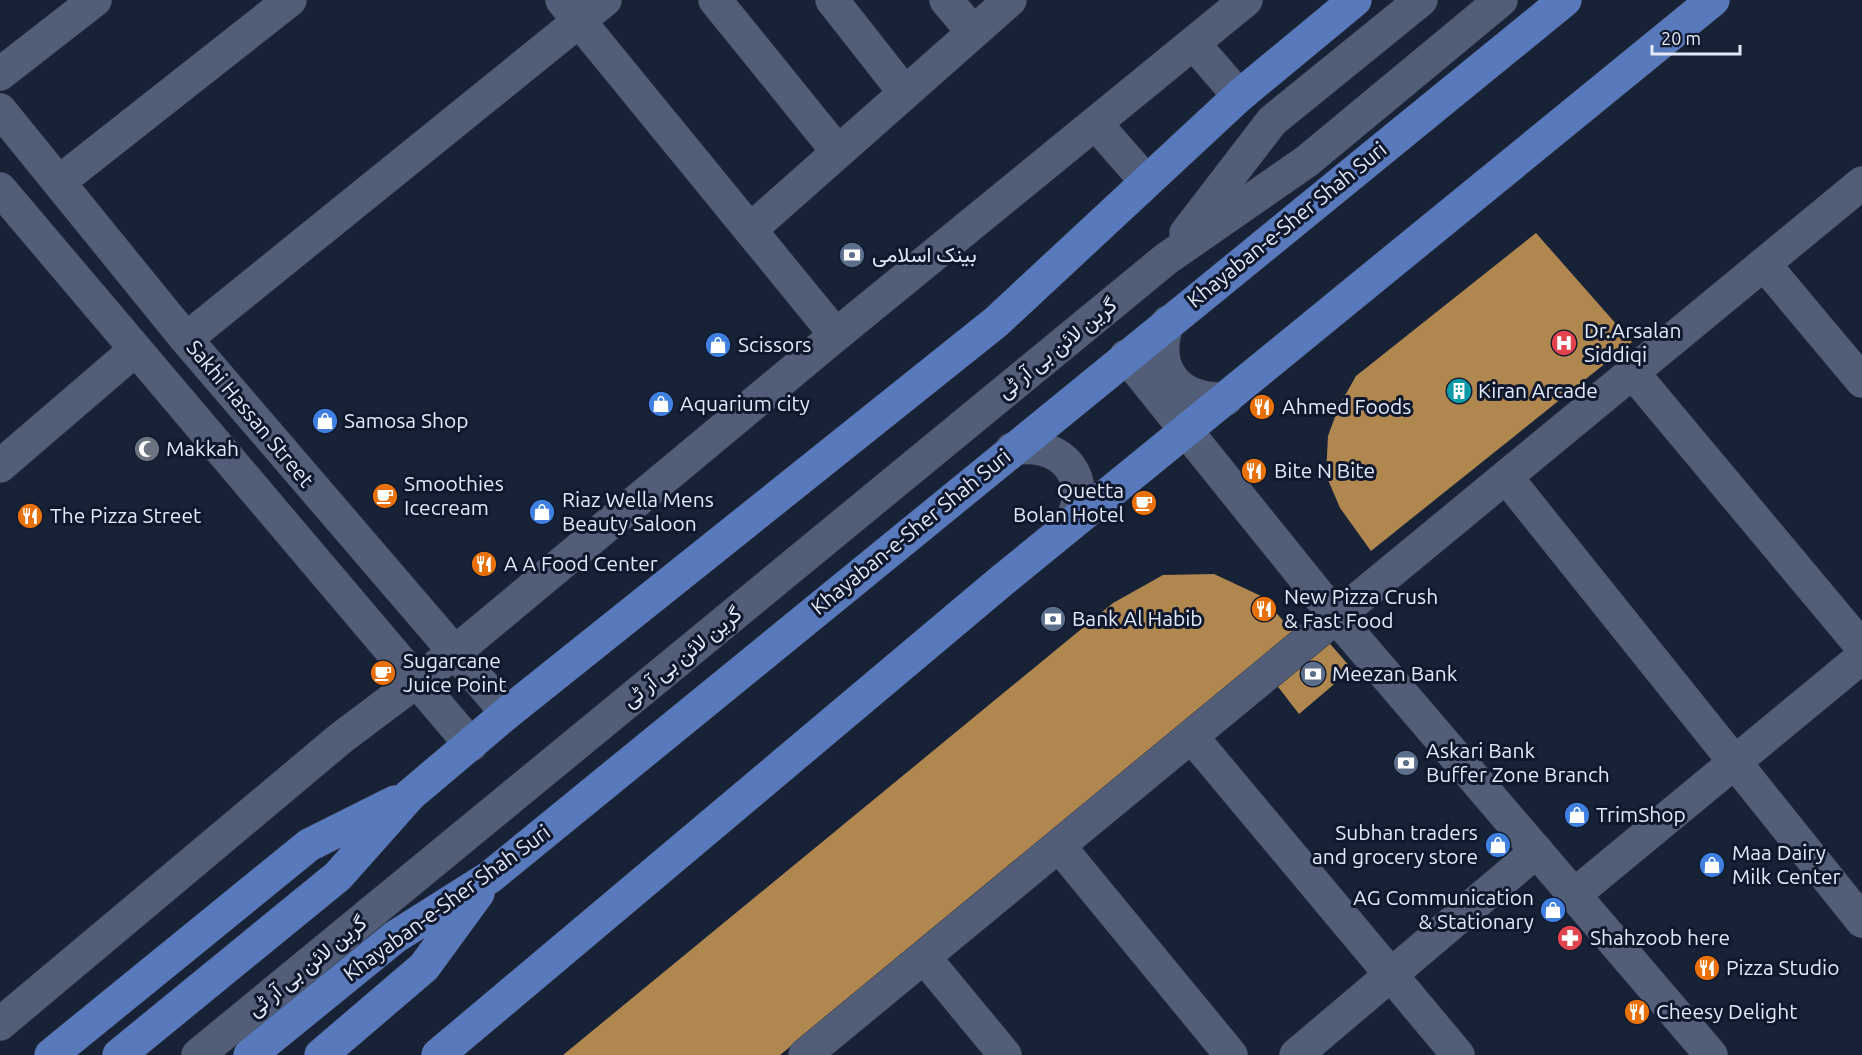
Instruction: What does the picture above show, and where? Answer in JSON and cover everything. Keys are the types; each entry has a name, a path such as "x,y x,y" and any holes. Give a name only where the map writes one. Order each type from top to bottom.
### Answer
{"main road":[{"path":"119,1055 338,876 410,795 507,713 996,322 1239,96 1355,0"},
{"name":"Khayaban-e-Sher Shah Suri","path":"250,1055 395,937 490,877 1565,0"},
{"path":"438,1055 1070,525 1713,0"},
{"path":"51,1055 309,845 410,795"},
{"path":"321,1055 424,967 490,877"}],"street":[{"path":"0,74 95,0"},
{"path":"59,182 290,0"},
{"path":"186,339 570,11 605,0"},
{"path":"715,0 838,152"},
{"path":"832,0 905,93"},
{"path":"946,0 973,32"},
{"path":"750,230 1010,0"},
{"path":"0,1024 340,738 454,653 836,335 1246,0"},
{"name":"گرین لائن بی آر ٹی","path":"1166,259 1272,122 1421,0"},
{"name":"گرین لائن بی آر ٹی","path":"198,1055 1166,259 1307,161 1501,0"},
{"path":"570,11 836,335"},
{"path":"1194,44 1239,96"},
{"name":"Sakhi Hassan Street","path":"0,110 186,339 507,713"},
{"path":"1096,124 1146,181"},
{"path":"805,1055 1862,183"},
{"path":"0,189 471,745"},
{"path":"1764,264 1862,381"},
{"path":"1168,322 1162,338 1162,355 1167,372 1177,385 1192,395 1208,399 1226,399"},
{"path":"0,466 135,350"},
{"path":"1126,356 1337,618 1711,1055"},
{"path":"1633,373 1862,648"},
{"path":"1012,449 1028,446 1044,448 1058,455 1070,466 1077,480 1080,495 1077,511 1070,525"},
{"path":"1507,477 1862,921"},
{"path":"1574,896 1862,657"},
{"path":"1192,736 1458,1055"},
{"path":"1059,846 1231,1055"},
{"path":"1296,1055 1537,851"},
{"path":"924,957 1005,1055"}],"building":[{"name":"Kiran Arcade","path":"1536,233 1632,342 1371,551 1340,508 1326,475 1328,436 1339,406 1356,376"},
{"path":"1214,574 1261,596 1296,635 780,1055 563,1055 1113,603 1163,575"},
{"name":"Meezan Bank","path":"1325,638 1352,669 1299,714 1272,679"}],"place":[{"name":"بینک اسلامی","path":"852,255"},
{"name":"Dr.Arsalan Siddiqi","path":"1564,343"},
{"name":"Scissors","path":"718,345"},
{"name":"Kiran Arcade","path":"1459,391"},
{"name":"Aquarium city","path":"661,404"},
{"name":"Ahmed Foods","path":"1262,407"},
{"name":"Samosa Shop","path":"325,421"},
{"name":"Makkah","path":"147,449"},
{"name":"Bite N Bite","path":"1254,471"},
{"name":"Smoothies Icecream","path":"385,496"},
{"name":"Quetta Bolan Hotel","path":"1144,503"},
{"name":"Riaz Wella Mens Beauty Saloon","path":"542,512"},
{"name":"The Pizza Street","path":"30,516"},
{"name":"A A Food Center","path":"484,564"},
{"name":"New Pizza Crush & Fast Food","path":"1264,609"},
{"name":"Bank Al Habib","path":"1053,619"},
{"name":"Sugarcane Juice Point","path":"383,673"},
{"name":"Meezan Bank","path":"1313,674"},
{"name":"Askari Bank Buffer Zone Branch","path":"1406,763"},
{"name":"TrimShop","path":"1577,815"},
{"name":"Subhan traders and grocery store","path":"1498,845"},
{"name":"Maa Dairy Milk Center","path":"1712,865"},
{"name":"AG Communication & Stationary","path":"1553,910"},
{"name":"Shahzoob here","path":"1570,938"},
{"name":"Pizza Studio","path":"1707,968"},
{"name":"Cheesy Delight","path":"1637,1012"}]}
